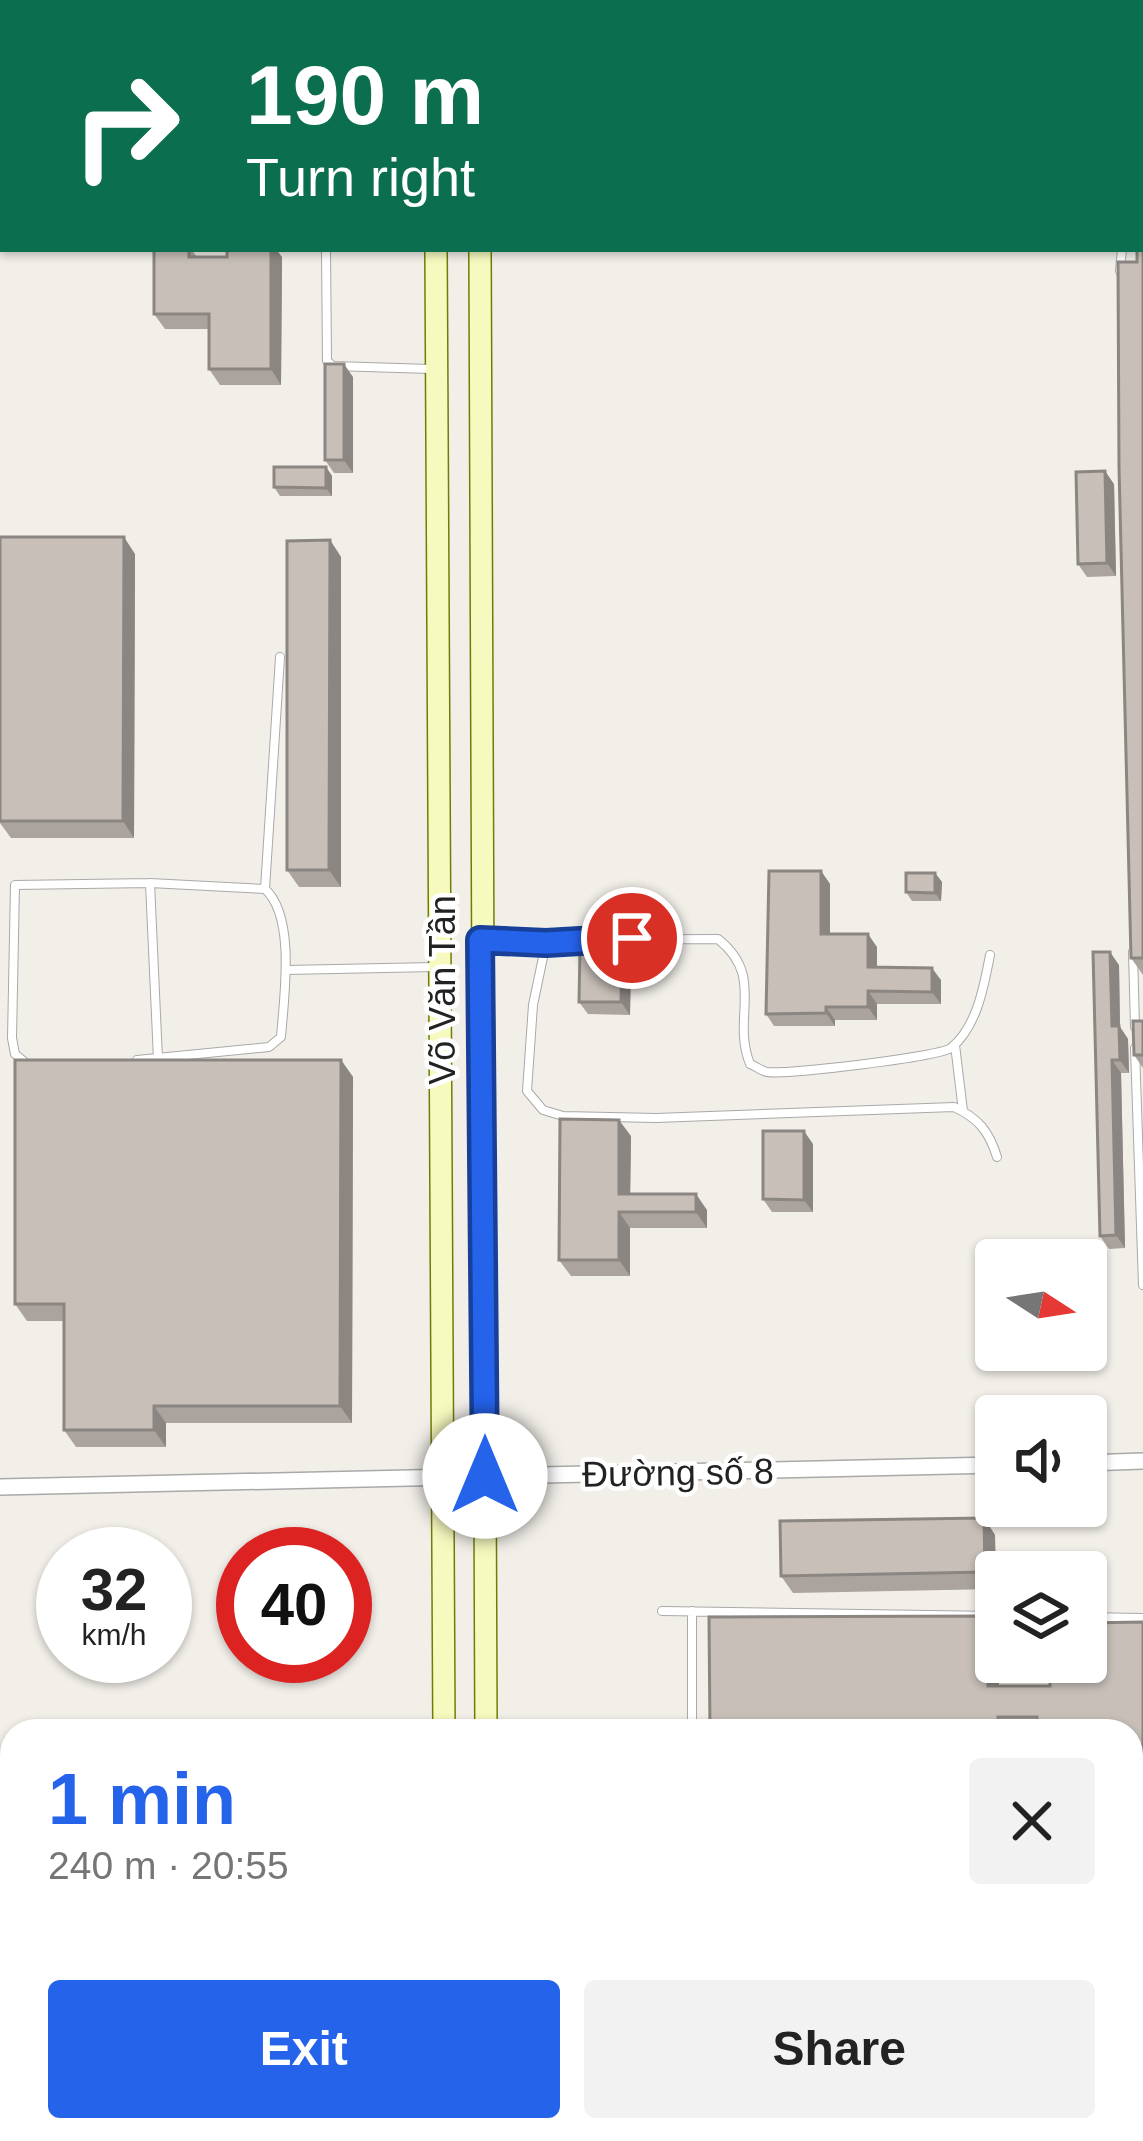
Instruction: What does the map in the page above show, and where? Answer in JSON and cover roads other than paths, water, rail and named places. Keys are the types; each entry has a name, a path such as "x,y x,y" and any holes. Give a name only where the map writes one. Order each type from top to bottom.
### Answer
{"street":[{"name":"Võ Văn Tần","path":"436,252 444,1719"},
{"name":"Võ Văn Tần","path":"480,252 486,1719"},
{"path":"1107,1462 1143,1461"},
{"name":"Đường số 8","path":"0,1486 975,1465"}],"lane":[{"path":"326,252 327,361 333,366 438,369"},
{"path":"1120,278 1122,252"},
{"path":"115,1061 277,1044 281,1036 286,970 280,909 265,889 280,657"},
{"path":"29,1064 15,1054 12,1039 15,885 149,883 265,889"},
{"path":"149,883 158,1059"},
{"path":"480,940 718,939 735,952 746,980 745,1050 750,1064 767,1072 947,1051 963,1035 982,995 990,955"},
{"path":"546,943 533,1005 527,1091 543,1110 563,1116 656,1118 954,1107 977,1118 997,1156"},
{"path":"1132,948 1143,1285"},
{"path":"286,970 442,967"},
{"path":"955,1044 963,1111"},
{"path":"662,1611 975,1616"},
{"path":"692,1611 692,1719"},
{"path":"1107,1617 1143,1618"}]}
